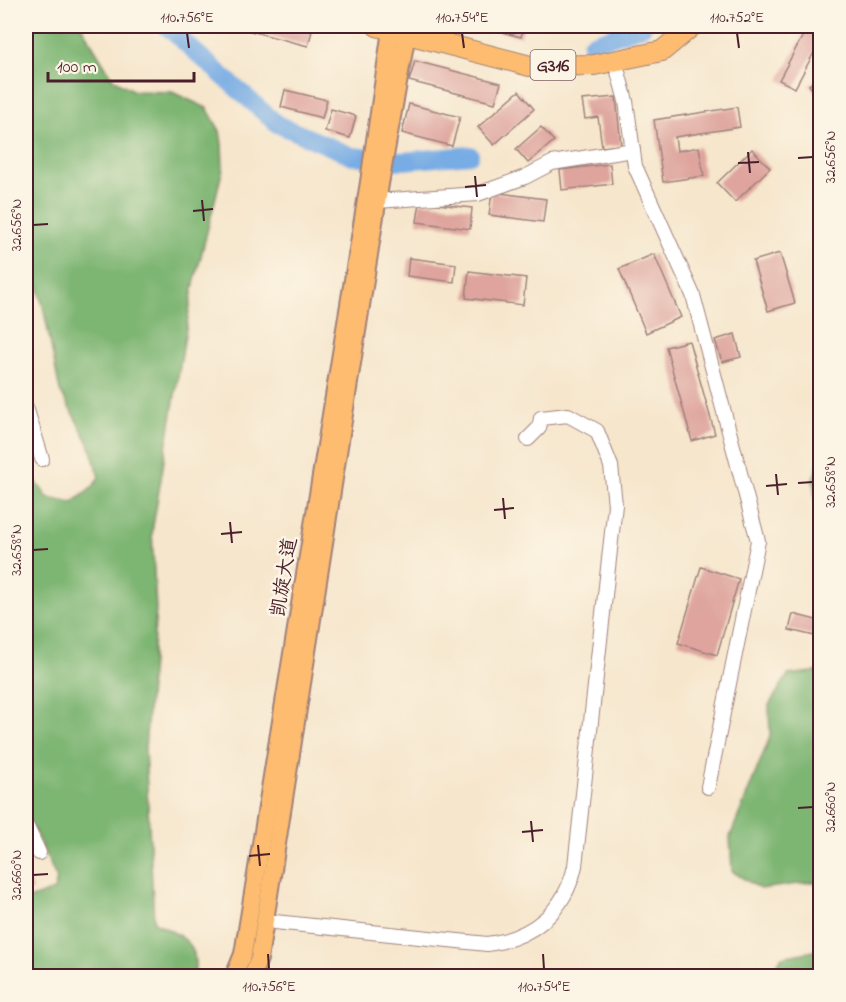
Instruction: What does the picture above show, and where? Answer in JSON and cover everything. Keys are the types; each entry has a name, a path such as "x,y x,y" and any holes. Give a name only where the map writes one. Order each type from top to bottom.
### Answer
{"highway":[{"name":"G316","path":"391,30 530,66 594,65 662,51 692,26"}],"main road":[{"path":"374,183 380,146 391,30"},
{"name":"凯旋大道","path":"252,976 259,958 265,921 377,201 374,183"},
{"name":"凯旋大道","path":"234,976 243,954 374,183"}],"street":[{"path":"615,61 626,101 635,166 693,295 758,541 708,787"},
{"path":"377,201 478,194 525,177 552,163 633,150"},
{"path":"26,407 42,459"},
{"path":"265,921 488,944 511,939 533,930 550,915 564,897 575,866 615,505 611,466 597,431 568,416 541,418 539,428 528,439"},
{"path":"26,825 39,853"}],"green space":[{"path":"26,26 81,26 113,79 134,91 172,92 207,108 220,131 223,168 193,288 152,532 156,610 145,749 154,922 180,936 191,947 194,954 194,976 26,976 26,900 54,890 57,879 26,813 26,468 48,498 72,503 93,487 99,477 89,443 60,391 43,306 26,244"},
{"path":"820,460 820,515 817,515 813,479"},
{"path":"820,671 820,881 760,889 732,871 730,837 770,737 769,705 788,675"},
{"path":"820,950 820,976 770,976 782,957"}],"building":[{"path":"231,26 290,26 312,31 308,46"},
{"path":"487,26 524,26 521,37 486,28"},
{"path":"808,26 820,26 820,41 795,88 779,80"},
{"path":"415,61 501,83 495,103 409,81"},
{"path":"820,77 820,94 817,96 809,85"},
{"path":"285,90 327,100 322,118 281,107"},
{"path":"519,91 534,109 494,145 478,127"},
{"path":"616,97 621,145 602,147 598,117 585,119 582,100"},
{"path":"409,104 460,117 452,146 402,133"},
{"path":"737,107 740,127 675,137 677,151 699,147 704,176 663,182 654,120"},
{"path":"331,109 356,116 350,138 325,131"},
{"path":"541,127 554,141 528,163 516,149"},
{"path":"752,149 770,168 735,202 717,183"},
{"path":"610,164 612,184 562,190 560,170"},
{"path":"492,192 546,199 543,222 489,215"},
{"path":"420,202 472,208 470,229 417,222"},
{"path":"780,253 795,303 768,311 753,261"},
{"path":"654,254 681,317 646,333 619,269"},
{"path":"409,258 456,264 454,282 407,276"},
{"path":"469,271 526,278 523,305 466,298"},
{"path":"735,334 741,357 722,362 715,340"},
{"path":"689,341 715,434 692,441 666,347"},
{"path":"701,567 739,579 717,655 678,643"},
{"path":"793,614 820,621 819,637 789,630"},
{"path":"26,874 33,890 26,893"}],"waterway":[{"path":"166,26 277,124 352,156 402,161 470,155"},
{"path":"591,44 643,26"}]}
